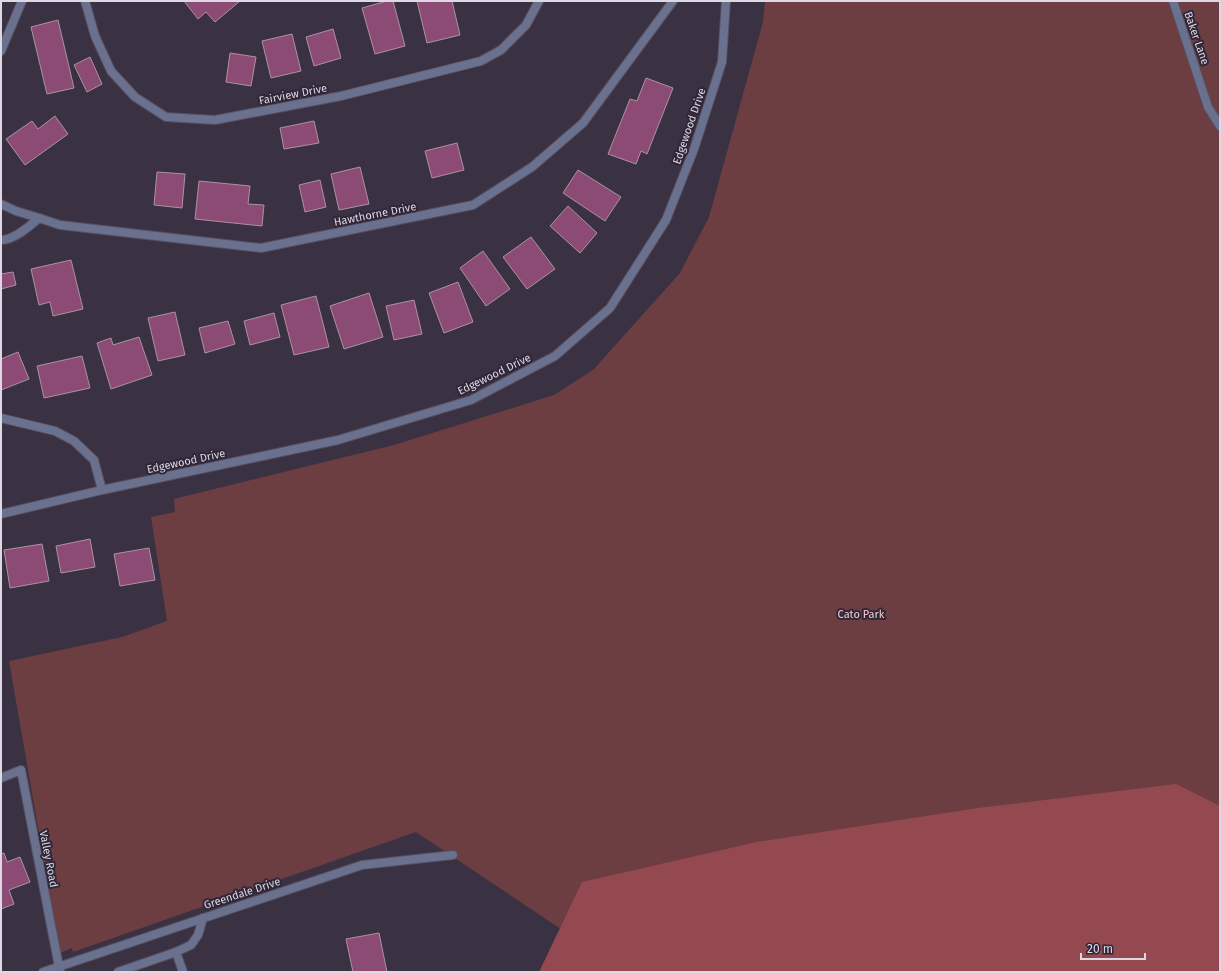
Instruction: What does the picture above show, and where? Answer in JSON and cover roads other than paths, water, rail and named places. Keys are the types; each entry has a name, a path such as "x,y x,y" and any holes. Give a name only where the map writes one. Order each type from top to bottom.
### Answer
{"street":[{"path":"1,51 22,1"},
{"name":"Fairview Drive","path":"85,1 95,36 111,71 135,97 166,117 216,120 341,96 481,61 501,50 526,25 540,1"},
{"name":"Hawthorne Drive","path":"1,204 16,211 60,224 261,248 473,206 532,167 583,123 673,1"},
{"name":"Edgewood Drive","path":"1,514 102,490 338,440 471,400 554,356 610,308 666,220 694,149 722,62 726,1"},
{"name":"Baker Lane","path":"1173,1 1208,107 1220,126"},
{"path":"1,240 22,232 40,218"},
{"path":"1,418 55,431 74,441 94,460 102,490"},
{"name":"Valley Road","path":"1,778 21,770 59,969"},
{"name":"Greendale Drive","path":"43,972 59,969 203,918 362,865 453,855"},
{"path":"118,972 176,952 191,945 198,935 203,918"},
{"path":"176,952 183,972"}],"park label":[{"name":"Cato Park","path":"861,614"}]}
